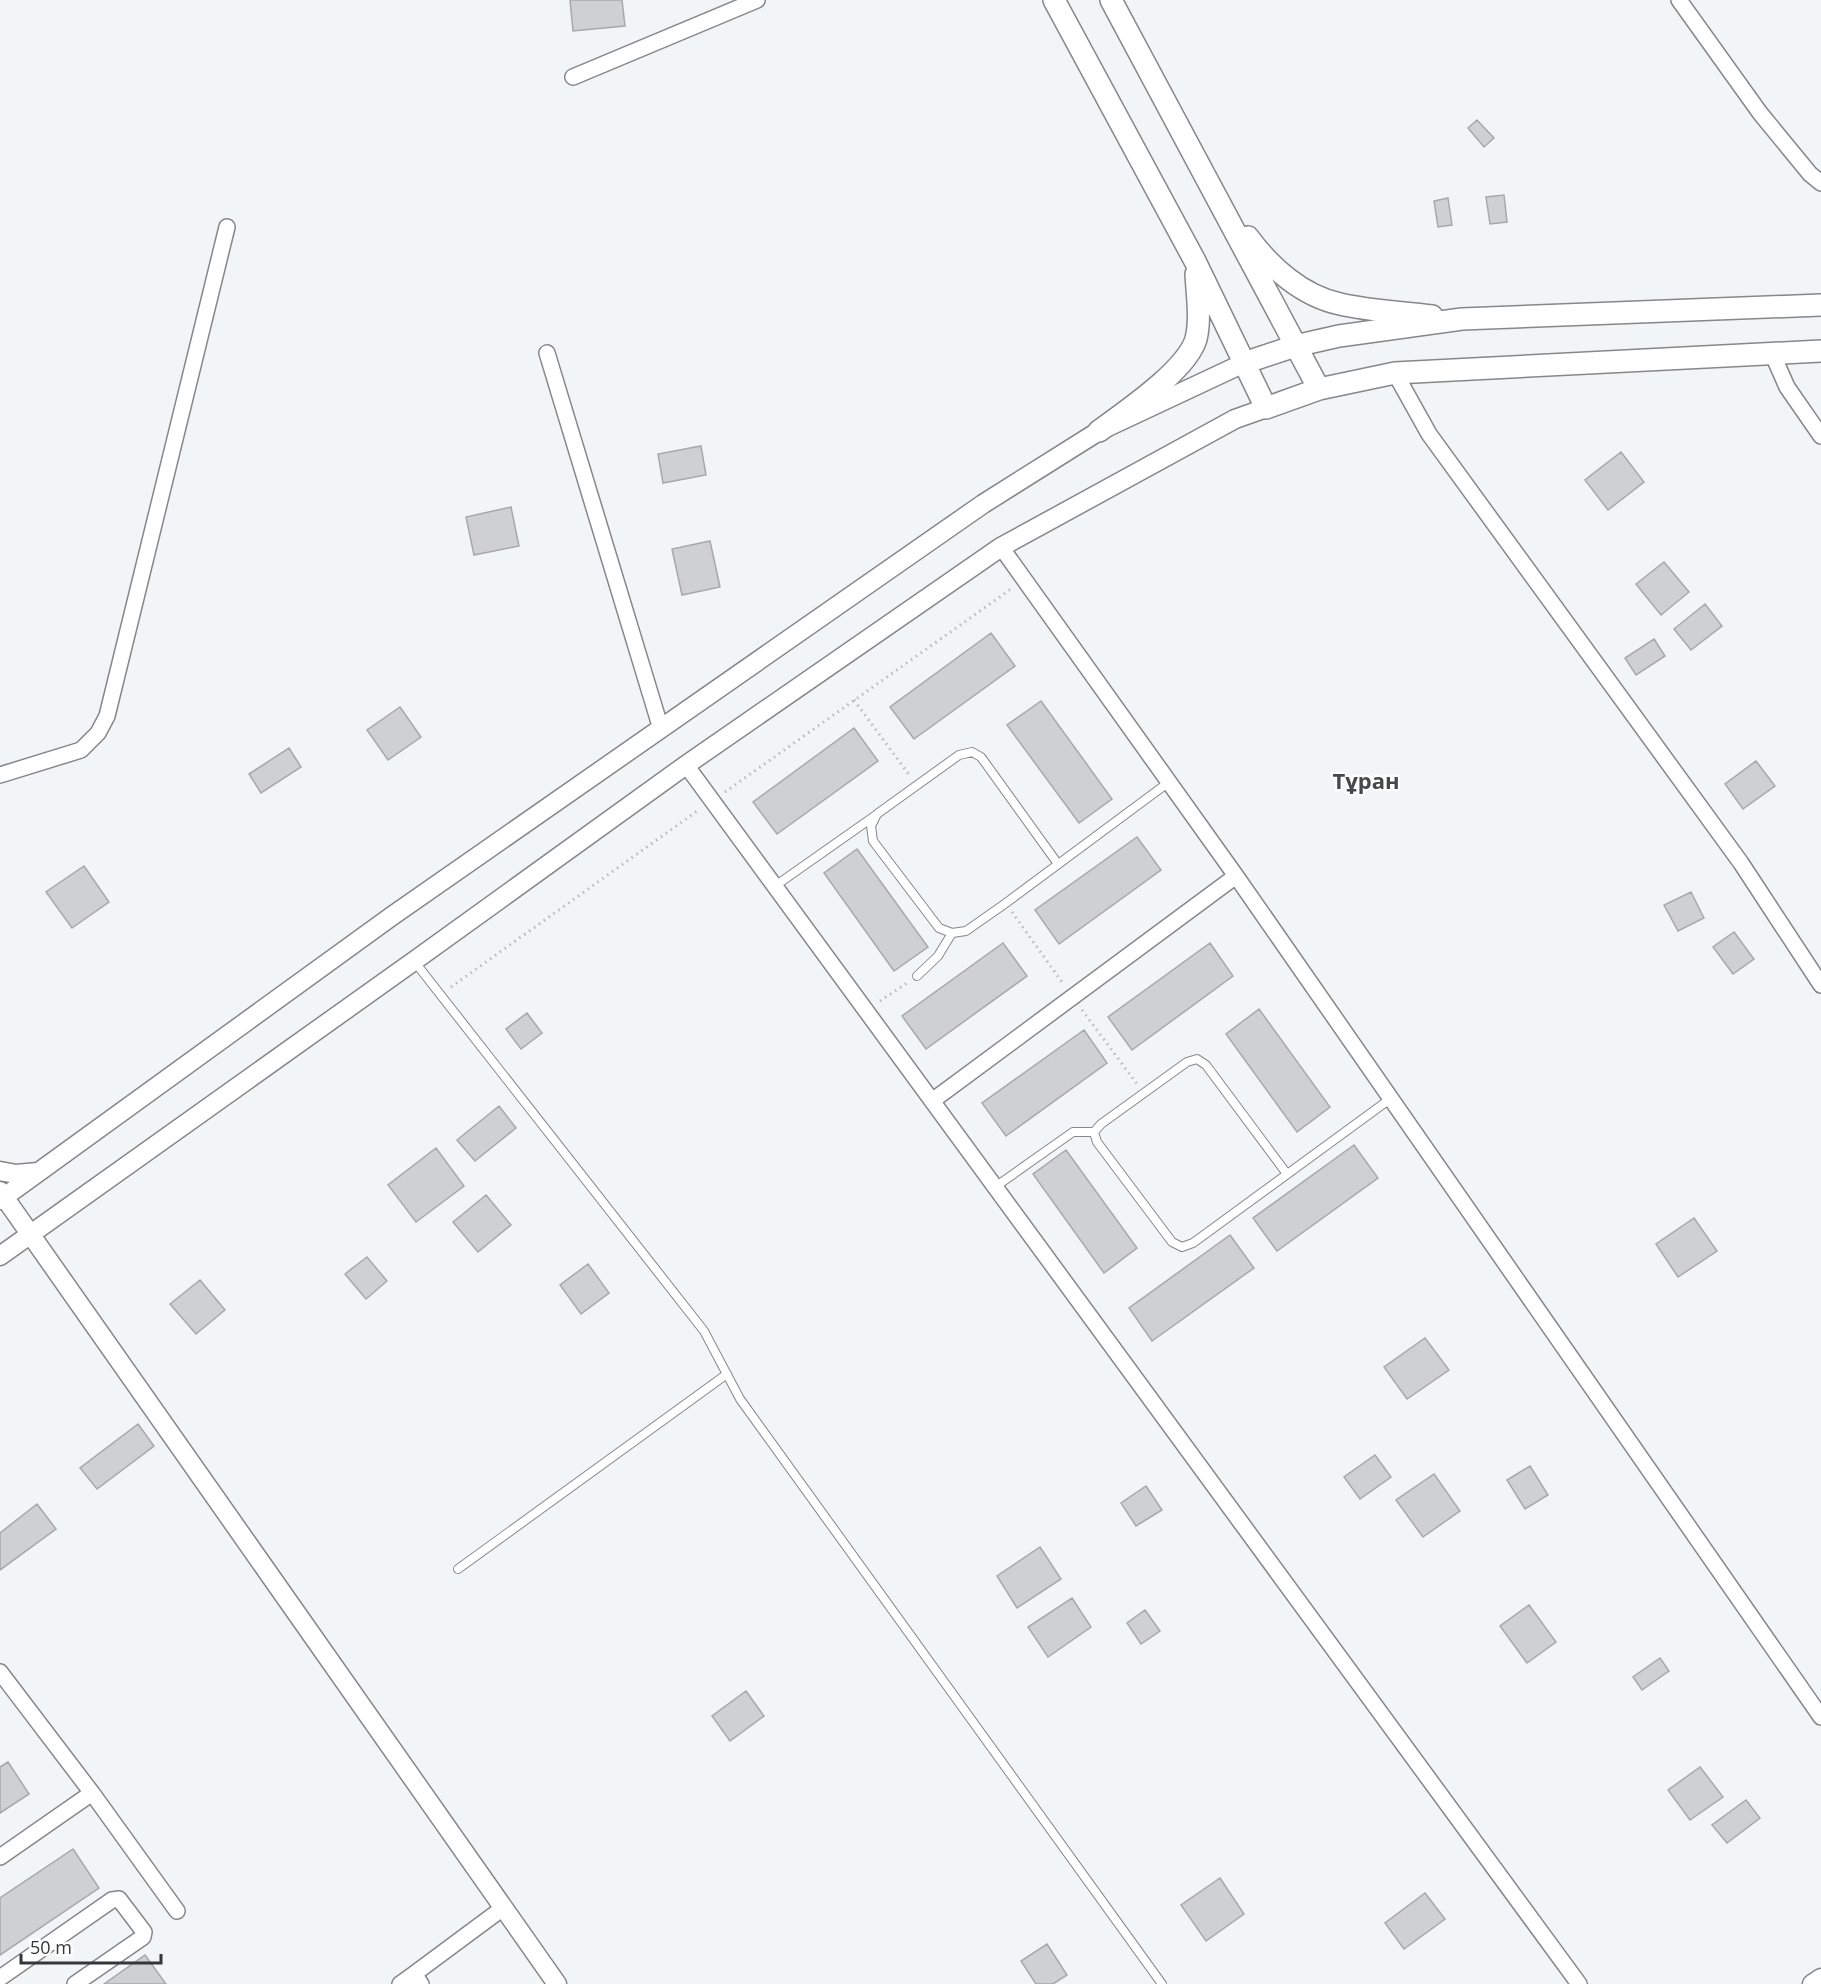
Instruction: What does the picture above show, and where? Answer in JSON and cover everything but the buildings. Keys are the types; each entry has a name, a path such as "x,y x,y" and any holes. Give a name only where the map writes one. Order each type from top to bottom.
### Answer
{"main road":[{"path":"1054,0 1194,261 1266,408 1319,389 1395,373 1821,351"},
{"path":"1111,0 1319,389"},
{"path":"1218,198 1274,268 1298,287 1338,304 1462,319"},
{"path":"1099,431 1178,370 1196,340 1198,307 1194,261"},
{"path":"1244,363 1295,346 1339,336 1462,319 1821,305"}],"street":[{"path":"573,77 757,0"},
{"path":"1679,0 1760,112 1810,174 1821,183"},
{"path":"0,775 81,750 98,733 107,716 227,227"},
{"path":"547,353 660,729"},
{"path":"1772,353 1787,387 1821,436"},
{"path":"557,1984 31,1234 1,1196 40,1171 392,916 983,504 1099,431 1244,363"},
{"path":"1395,373 1429,434 1741,863 1821,985"},
{"path":"0,1256 686,765 1001,547 1235,419 1266,408"},
{"path":"1001,547 1236,876 1821,1717"},
{"path":"686,765 1579,1984"},
{"path":"932,1101 1236,876"},
{"path":"0,1171 16,1174 40,1171"},
{"path":"0,1672 92,1793 177,1911"},
{"path":"0,1857 92,1793"},
{"path":"0,1978 112,1900 120,1899 144,1932 143,1937 75,1984"},
{"path":"400,1984 417,1979 503,1908"},
{"path":"1812,1984 1821,1978"}],"lane":[{"path":"775,886 959,755 972,753 981,757 1058,864"},
{"path":"877,814 871,826 873,841 939,928 951,933 966,931 1169,782"},
{"path":"917,976 938,956 951,933"},
{"path":"414,961 704,1330 740,1399 1162,1984"},
{"path":"995,1187 1073,1132 1094,1132 1101,1124 1186,1062 1197,1059 1206,1065 1287,1174"},
{"path":"1094,1132 1097,1142 1172,1242 1182,1247 1193,1243 1390,1099"},
{"path":"458,1569 727,1374"}],"path":[{"path":"440,995 1025,580"},
{"path":"854,700 917,785"},
{"path":"866,1011 917,976"}],"district":[{"name":"Тұран","path":"1366,781"}]}
